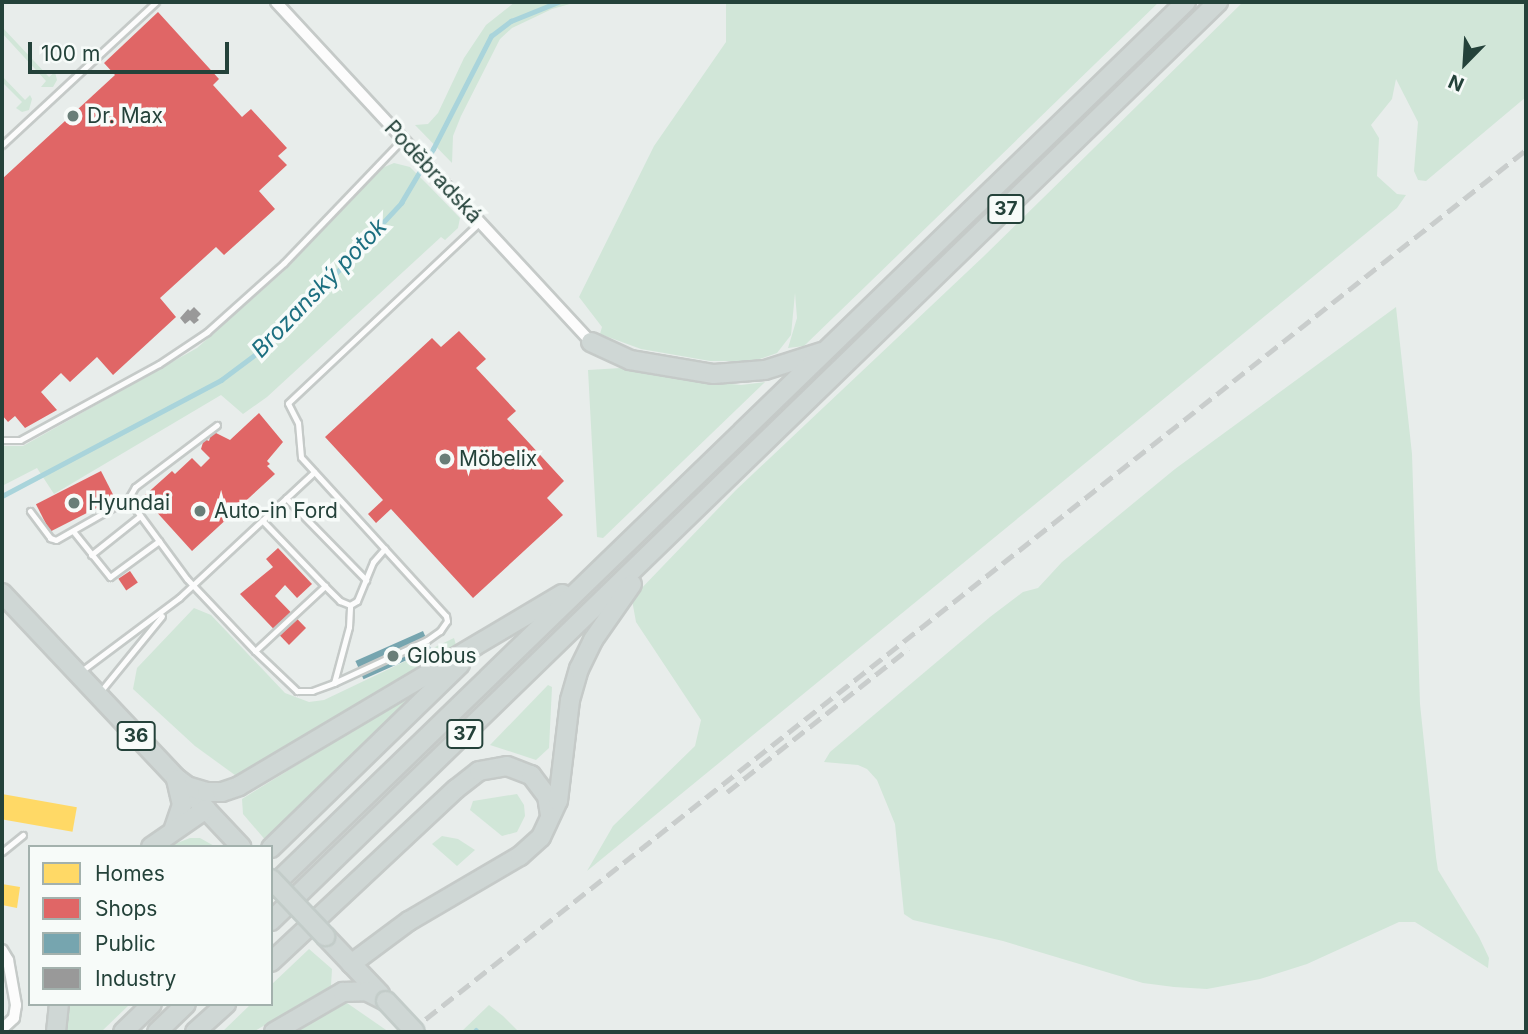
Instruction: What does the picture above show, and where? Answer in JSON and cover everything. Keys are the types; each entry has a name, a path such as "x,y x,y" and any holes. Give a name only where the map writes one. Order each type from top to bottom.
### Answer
{"main road":[{"name":"37","path":"273,886 1186,2"},
{"name":"37","path":"273,920 1218,2"},
{"path":"591,342 630,360 714,374 765,370 828,350"},
{"path":"351,964 409,921 520,856 541,838 558,801 570,700 579,669 601,627 658,547"},
{"path":"175,777 202,791 216,793 234,788 480,645 599,569"},
{"name":"36","path":"2,593 239,845"},
{"path":"273,846 480,645"},
{"path":"273,960 456,789 479,771 497,766 516,767 538,780 547,796 550,811 541,838"},
{"path":"173,831 182,805 175,777"},
{"path":"154,845 206,809"},
{"path":"273,881 415,1032"},
{"path":"274,1032 343,992 366,990 386,1001"},
{"path":"56,1032 59,1006"},
{"path":"123,1032 150,1006"},
{"path":"157,1032 184,1006"},
{"path":"195,1032 224,1006"}],"street":[{"name":"Poděbradská","path":"276,2 591,342"},
{"path":"2,950 8,960 16,1005 11,1022 2,1029"}],"lane":[{"path":"2,145 156,2"},
{"path":"2,440 20,440 159,364 207,332 284,263 403,139"},
{"path":"128,499 193,586 297,691 312,691 334,683 427,640 447,621 446,616 299,453 299,430 288,405 289,400 480,222"},
{"path":"30,511 53,540 74,531 128,499 135,487 216,425"},
{"path":"78,674 179,598 314,472"},
{"path":"286,498 366,580"},
{"path":"91,555 140,516"},
{"path":"262,520 340,601 350,605"},
{"path":"74,531 91,555 112,577 159,541"},
{"path":"350,605 357,601 373,562 386,548"},
{"path":"255,650 325,586"},
{"path":"97,695 179,598"},
{"path":"334,683 349,627 350,605"},
{"path":"2,852 23,835"}],"green space":[{"path":"515,2 577,2 552,9 512,28 500,39 453,136 452,163 415,125 428,124 438,113 464,58 486,25"},
{"path":"726,2 1159,2 804,346 788,348 797,318 795,293 791,335 777,353 754,361 710,361 641,349 600,334 602,327 579,297 654,146 726,42"},
{"path":"1243,2 1526,2 1526,97 1426,181 1418,180 1414,171 1418,122 1396,79 1392,99 1371,125 1379,138 1377,176 1397,194 1406,195 1397,208 587,871 613,826 695,746 701,720 636,622 632,600 637,593 736,490 984,256"},
{"path":"2,27 49,77 55,72 57,80 53,87 41,87 46,81 2,33"},
{"path":"2,76 25,100 30,95 32,99 29,110 22,112 16,108 22,102 2,82"},
{"path":"394,163 410,167 431,188 460,218 458,228 445,240 441,237 267,397 243,414 221,395 54,494 37,468 2,486 2,446 23,446 197,348 284,271 382,168"},
{"path":"1396,307 1412,454 1420,704 1436,857 1438,870 1489,958 1488,968 1415,922 1399,922 1307,964 1260,979 1207,989 1174,987 1143,983 1003,941 913,920 904,914 895,824 877,780 867,769 858,765 824,762 830,752 990,617 1023,592 1038,588 1062,562 1175,469"},
{"path":"621,368 741,385 765,382 603,538 597,537 588,370"},
{"path":"194,608 211,615 285,693 309,702 324,700 454,638 456,645 454,651 239,778 195,746 133,689 137,668"},
{"path":"434,680 267,842 243,814 242,799"},
{"path":"548,685 552,687 549,748 536,760 490,745"},
{"path":"517,794 524,805 525,816 517,832 502,836 470,810 473,801"},
{"path":"442,836 458,839 475,850 457,866 432,844"},
{"path":"190,838 200,838 212,845 172,845"},
{"path":"309,949 332,969 331,986 253,1032 222,1032 249,1006 273,1006 273,983"},
{"path":"347,1003 389,1032 290,1032 334,1006"},
{"path":"489,1005 503,1016 519,1032 461,1032"},
{"path":"67,1006 128,1006 101,1032 64,1032"}],"building: Homes":[{"path":"2,794 77,807 73,832 2,819"},
{"path":"2,884 20,887 17,908 2,905"}],"building: Shops":[{"path":"158,12 219,79 213,85 242,117 251,109 287,148 278,156 287,165 259,191 275,209 224,255 216,247 160,298 176,317 113,375 97,357 70,382 61,373 41,392 57,410 25,428 15,416 8,422 2,415 2,179 115,75 104,63"},
{"name":"Möbelix","path":"459,331 486,359 476,368 516,411 507,419 564,481 547,498 563,515 473,598 391,509 376,523 368,514 383,500 325,437 432,338 441,347"},
{"path":"259,413 283,442 267,461 270,464 267,466 275,474 238,508 236,504 227,512 230,516 192,551 143,497 172,471 175,474 192,458 201,467 210,458 201,449 204,439 209,441 212,431 230,440"},
{"path":"101,471 115,499 50,532 36,504"},
{"path":"278,548 312,584 297,598 285,585 275,596 306,628 289,645 240,594 273,567 266,559"},
{"path":"130,571 138,583 126,590 118,579"}],"building: Public":[{"name":"Globus","path":"423,631 431,649 364,679 355,661"}],"building: Industry":[{"path":"194,307 201,314 197,318 199,320 194,324 190,320 185,324 180,318 188,309 190,311"}],"waterway":[{"name":"Brozanský potok","path":"2,496 221,380 272,342 401,203 433,149 491,36 511,21 558,2"}],"railway":[{"path":"409,1032 1526,150"},
{"path":"727,792 908,649"}],"place":[{"name":"Dr. Max","path":"73,116"},
{"name":"Möbelix","path":"445,459"},
{"name":"Hyundai","path":"74,503"},
{"name":"Auto-in Ford","path":"200,511"},
{"name":"Globus","path":"393,656"}]}
